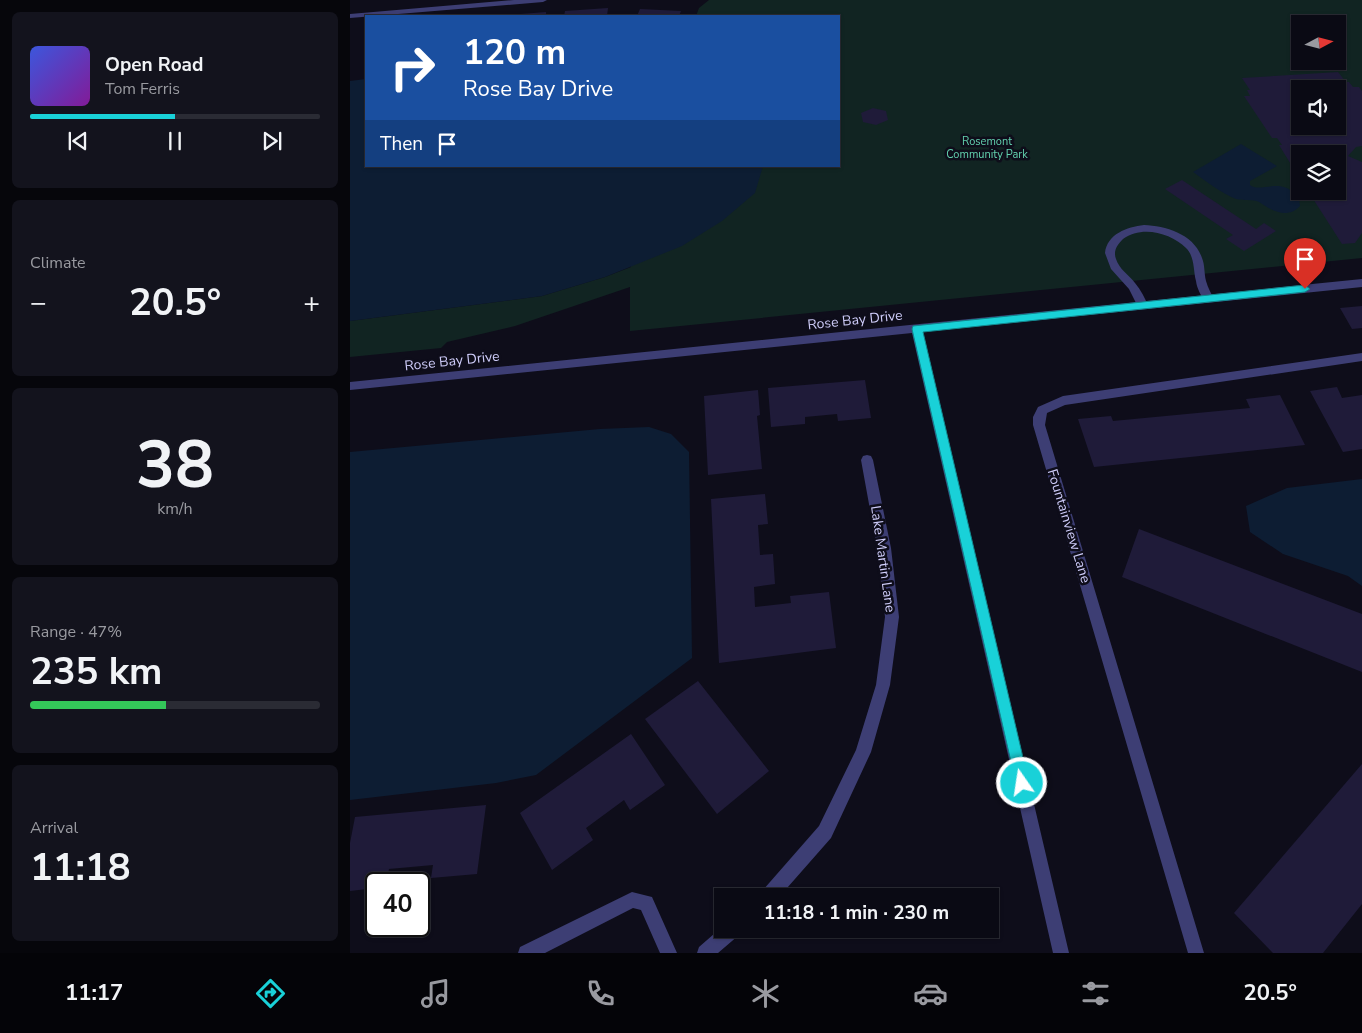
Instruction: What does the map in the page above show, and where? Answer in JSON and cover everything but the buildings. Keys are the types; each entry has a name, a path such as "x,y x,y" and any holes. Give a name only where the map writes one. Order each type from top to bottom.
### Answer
{"street":[{"path":"350,16 543,0"},
{"path":"1144,306 1139,294 1119,273 1110,257 1115,240 1129,232 1138,230 1162,231 1172,234 1189,245 1199,260 1201,284 1209,299"},
{"name":"Rose Bay Drive","path":"350,386 1362,283"},
{"path":"917,329 1061,953"},
{"name":"Fountainview Lane","path":"1196,953 1042,435 1039,416 1042,410 1062,401 1362,358"},
{"name":"Lake Martin Lane","path":"776,888 825,832 863,752 883,685 892,617 884,548 867,460"},
{"path":"526,953 632,900 646,903 669,953"},
{"path":"705,953 722,938"}],"green space":[{"name":"Rosemont Community Park","path":"709,0 1362,0 1362,258 630,331 630,287 515,326 447,342 441,348 350,357 350,321 542,296 631,267 633,167 840,167 840,15 696,15 699,8"}],"water":[{"path":"365,79 365,167 763,167 755,193 722,221 682,246 605,277 542,296 350,321 350,81"},
{"path":"1241,144 1277,166 1250,181 1250,185 1260,188 1278,186 1285,188 1291,191 1291,200 1299,200 1300,206 1295,210 1284,213 1257,201 1236,199 1193,172"},
{"path":"649,427 671,434 689,452 692,658 536,775 496,783 350,800 350,452 600,429"},
{"path":"1362,479 1362,586 1348,576 1283,554 1250,532 1246,506 1287,488"}],"route":[{"path":"1022,783 917,329 1305,289"}]}
